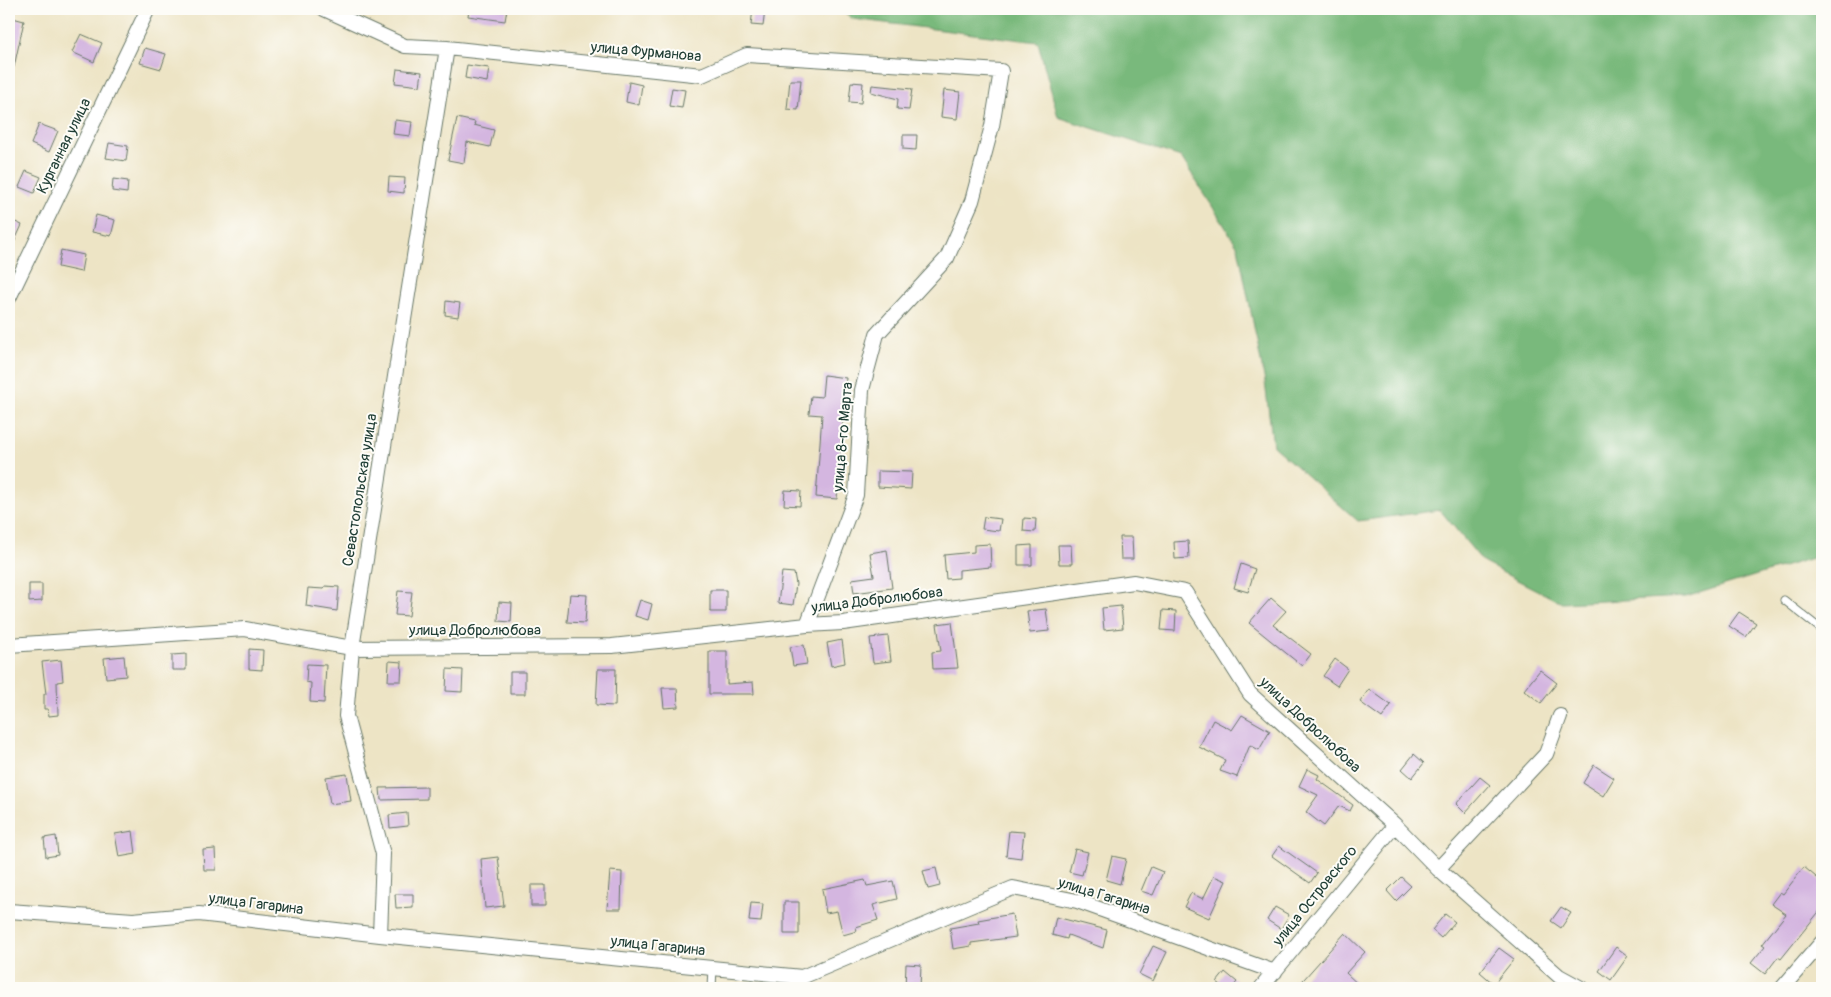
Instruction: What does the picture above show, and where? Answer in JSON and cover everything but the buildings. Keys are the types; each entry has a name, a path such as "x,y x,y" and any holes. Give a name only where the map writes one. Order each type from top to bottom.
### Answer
{"street":[{"name":"Курганная улица","path":"9,298 148,9"},
{"name":"улица Фурманова","path":"324,9 405,46 448,48 702,75 747,55 1001,71"},
{"name":"Севастопольская улица","path":"380,935 383,854 346,716 352,648 448,48"},
{"name":"улица 8-го Марта","path":"807,624 856,495 862,390 877,334 948,258 972,201 992,126 1001,71"},
{"name":"улица Добролюбова","path":"9,644 245,629 352,648 612,646 807,624 843,623 1134,582 1185,592 1250,694 1395,825 1438,869 1560,976 1581,988"},
{"path":"1438,869 1546,754 1560,716"},
{"name":"улица Островского","path":"1261,988 1395,825"},
{"name":"улица Гагарина","path":"9,911 133,920 199,914 380,935 802,977 1013,888 1077,901 1275,972"},
{"path":"1782,988 1822,942"}],"lane":[{"path":"1784,600 1822,630"},
{"path":"712,988 713,968"}],"green space":[{"path":"840,9 1822,9 1822,555 1686,597 1562,603 1484,563 1440,510 1358,521 1273,446 1265,382 1238,247 1181,157 1058,117 1038,42 853,19"}]}
